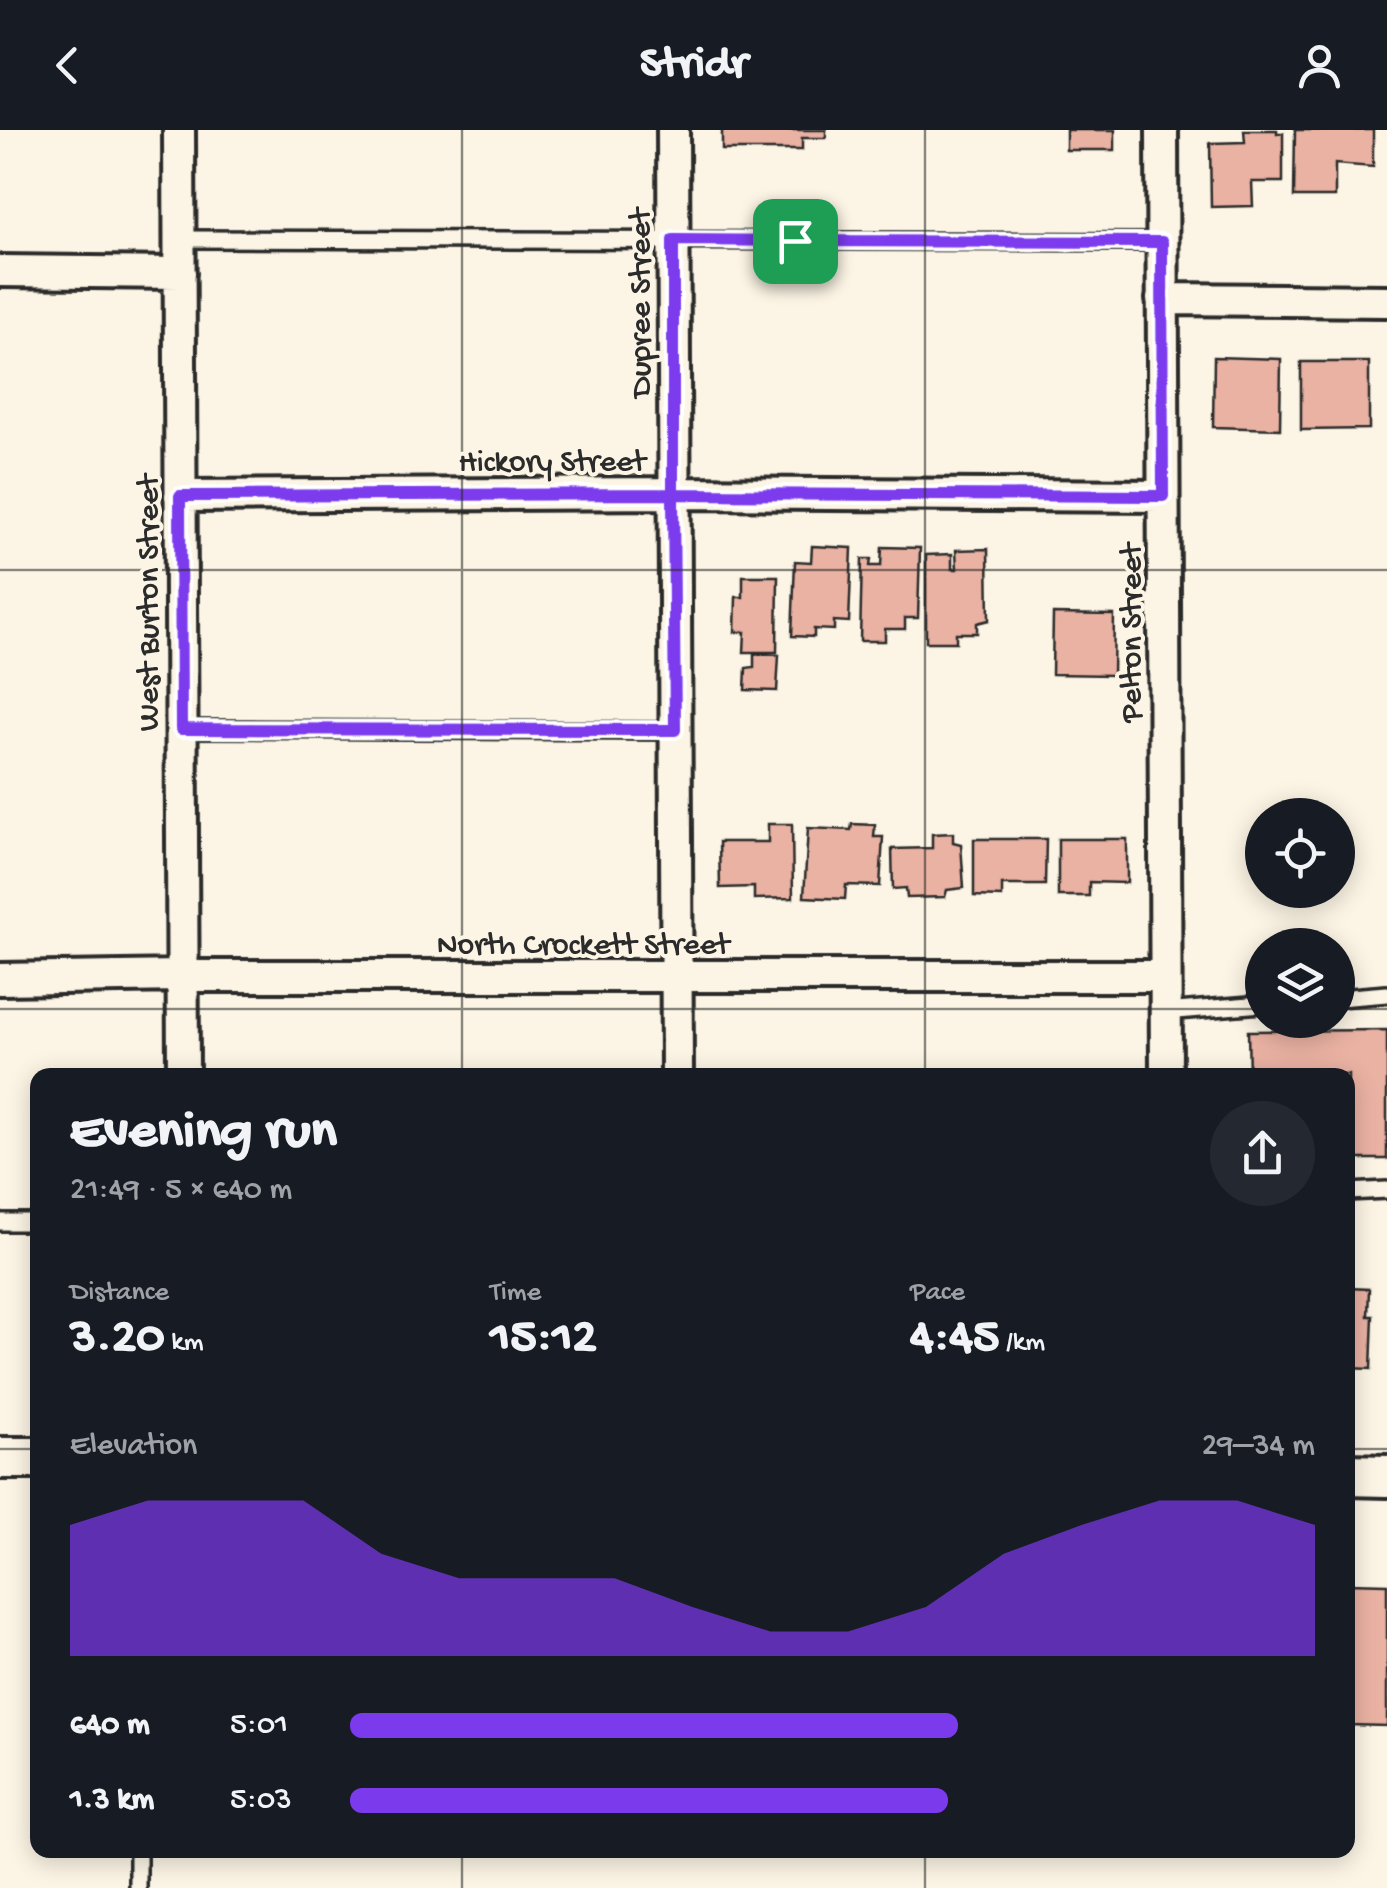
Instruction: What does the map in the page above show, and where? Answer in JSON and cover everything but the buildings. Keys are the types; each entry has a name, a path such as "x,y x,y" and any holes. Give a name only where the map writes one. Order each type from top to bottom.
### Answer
{"main road":[{"path":"0,1458 30,1458"},
{"path":"1355,1475 1387,1476"}],"street":[{"name":"West Burton Street","path":"179,130 183,1068"},
{"name":"Dupree Street","path":"673,130 677,1068"},
{"name":"Pelton Street","path":"1162,130 1166,1068"},
{"path":"0,271 180,273"},
{"path":"1162,299 1387,301"},
{"name":"Hickory Street","path":"180,496 1163,496"},
{"name":"North Crockett Street","path":"0,979 1165,976"}],"lane":[{"path":"179,239 1162,242"},
{"path":"181,729 675,730"},
{"path":"1355,997 1387,994"},
{"path":"1166,1012 1245,1005"},
{"path":"1355,1192 1387,1190"},
{"path":"0,1222 30,1222"},
{"path":"138,1858 138,1888"}],"route":[{"path":"795,241 673,240 673,494 180,496 181,729 675,730 673,494 1163,496 1162,242 795,241"}]}
